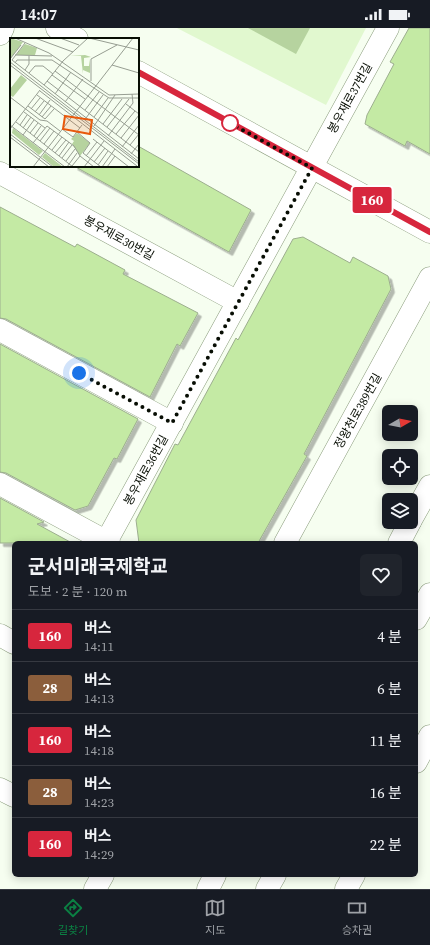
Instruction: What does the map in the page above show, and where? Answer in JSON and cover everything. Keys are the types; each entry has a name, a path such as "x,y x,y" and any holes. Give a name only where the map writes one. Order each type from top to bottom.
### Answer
{"street":[{"path":"0,34 3,28"},
{"path":"57,28 75,38"},
{"name":"봉우재로37번길","path":"312,168 388,28"},
{"path":"139,73 430,232"},
{"name":"봉우재로36번길","path":"109,541 312,168"},
{"name":"봉우재로30번길","path":"0,173 238,302"},
{"name":"정왕천로389번길","path":"286,541 430,278"},
{"path":"0,330 172,423"},
{"path":"0,484 106,541"},
{"path":"418,508 430,486"},
{"path":"399,541 406,529"},
{"path":"418,615 430,594"},
{"path":"0,635 12,642"},
{"path":"418,758 430,736"},
{"path":"0,789 12,795"},
{"path":"95,889 102,877"},
{"path":"208,889 214,877"},
{"path":"267,889 274,877"},
{"path":"346,889 353,877"}],"shaded area":[{"path":"177,28 366,28 326,105"},
{"path":"248,28 310,28 296,54"}],"building":[{"path":"409,28 430,28 430,154 407,141 405,146 365,124 367,115 394,64 390,62"},
{"path":"139,147 251,210 229,252 76,167 139,167"},
{"path":"0,207 75,247 77,244 125,270 123,274 198,313 180,346 177,344 150,397 6,319 0,318"},
{"path":"303,237 350,263 353,257 388,276 391,289 304,454 307,456 259,541 139,541 136,520 175,444 178,445 236,338 238,340 293,239"},
{"path":"0,344 138,419 117,459 114,458 88,506 75,510 6,473 0,472"},
{"path":"0,498 44,522 37,524 68,541 12,541 12,543 0,543"}],"bus line":[{"name":"160","path":"139,73 430,232"}],"route":[{"path":"79,373 172,423 312,168 230,123"}]}
